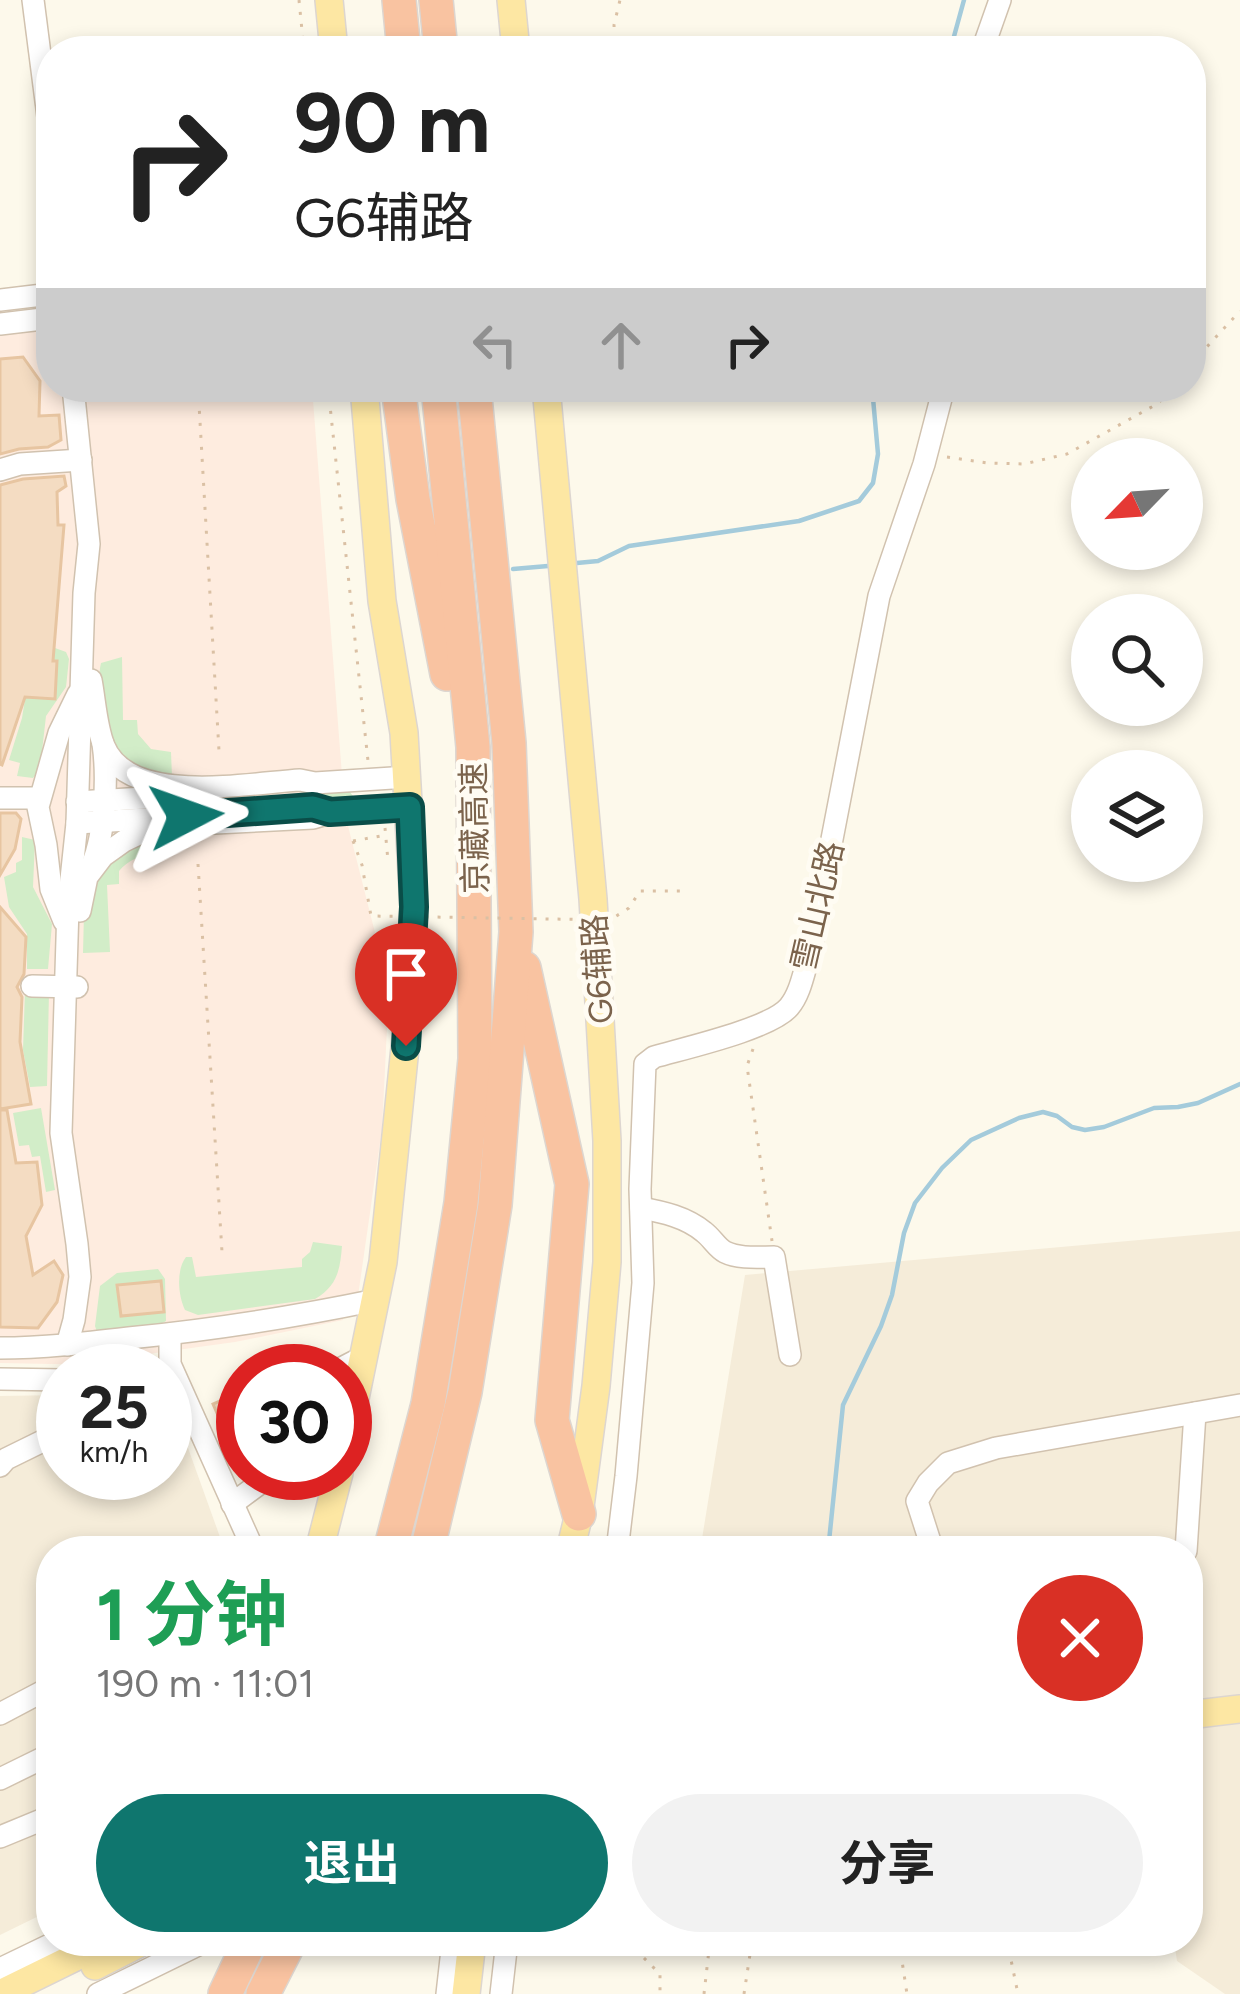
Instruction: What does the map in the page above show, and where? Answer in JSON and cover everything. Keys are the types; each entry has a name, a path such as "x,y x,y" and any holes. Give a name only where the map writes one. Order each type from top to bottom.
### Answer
{"highway":[{"path":"399,0 403,36"},
{"path":"436,0 440,36"},
{"path":"400,402 413,499 475,818"},
{"name":"京藏高速","path":"394,1536 428,1404 461,1203 475,1059 473,747 438,402"},
{"path":"431,1536 465,1392 495,1205 515,932 509,742 475,402"},
{"path":"515,932 572,1184 552,1420 579,1514"},
{"path":"225,1994 243,1956"},
{"path":"263,1994 282,1956"}],"main road":[{"path":"328,0 332,36"},
{"path":"511,0 515,36"},
{"path":"365,402 382,601 404,733 414,907 398,1141 383,1262 366,1344"},
{"name":"G6辅路","path":"547,402 592,898 608,1141 607,1262 596,1386 574,1536"},
{"path":"323,1536 332,1500"},
{"path":"1203,1713 1240,1709"},
{"path":"0,1994 77,1956"},
{"path":"37,1994 114,1956"},
{"path":"466,1994 470,1956"},
{"path":"484,1994 488,1956"}],"street":[{"path":"33,0 38,36"},
{"path":"987,36 1000,0"},
{"path":"0,300 36,296"},
{"path":"0,324 36,320"},
{"path":"77,402 100,519 101,563 90,674 103,744 98,852 87,877 80,915 61,1133 80,1277 74,1344 170,1334 376,1300"},
{"path":"72,987 68,907 89,544 81,460 84,402"},
{"name":"雪山北路","path":"618,1536 643,1283 645,1064 654,1057 760,1024 786,1011 796,995 810,953 879,596 940,402"},
{"path":"0,470 81,460"},
{"path":"69,932 51,889 38,798 58,733 81,688"},
{"path":"103,744 127,772 148,782 188,788 408,777"},
{"path":"102,812 315,783"},
{"path":"0,798 38,798"},
{"path":"77,813 313,807 330,812"},
{"path":"87,877 103,856 147,830 410,807"},
{"path":"32,986 72,987"},
{"path":"641,1208 685,1220 725,1252 774,1256 790,1355"},
{"path":"169,1344 170,1334"},
{"path":"0,1348 36,1346"},
{"path":"0,1379 36,1379"},
{"path":"928,1536 916,1501 947,1463 996,1448 1240,1406"},
{"path":"1187,1536 1195,1413"},
{"path":"192,1426 247,1536"},
{"path":"0,1466 36,1444"},
{"path":"232,1504 237,1500"},
{"path":"0,1714 36,1695"},
{"path":"0,1780 36,1762"},
{"path":"0,1837 36,1822"},
{"path":"0,1969 36,1952"},
{"path":"98,1994 175,1956"},
{"path":"447,1994 451,1956"},
{"path":"502,1994 506,1956"}],"path":[{"path":"299,0 303,36"},
{"path":"614,36 620,0"},
{"path":"1206,348 1240,311"},
{"path":"199,402 219,751"},
{"path":"330,402 370,779"},
{"path":"927,454 1024,464 1067,454 1159,402"},
{"path":"379,809 390,878"},
{"path":"386,835 353,842 371,916 610,920 629,908 640,891 681,891"},
{"path":"198,864 222,1252"},
{"path":"392,899 394,921"},
{"path":"760,1024 747,1066 774,1256"},
{"path":"642,1956 660,1974 659,1994"},
{"path":"704,1994 708,1956"},
{"path":"744,1994 750,1956"},
{"path":"901,1956 907,1994"},
{"path":"1010,1956 1018,1994"}],"shaded area":[{"path":"36,330 36,402 313,402 345,814 389,988 382,1129 358,1296 346,1300 343,1320 192,1348 192,1344 36,1344 36,1364 0,1363 0,335"},
{"path":"1240,1231 1240,1994 1225,1994 1176,1956 1203,1956 1203,1536 702,1536 745,1275"},
{"path":"36,1395 36,1500 192,1500 192,1459 220,1536 36,1536 36,1917 0,1935 0,1396"}],"green space":[{"path":"55,648 66,652 69,659 66,687 46,716 40,769 33,778 17,776 20,763 9,760 31,661"},
{"path":"122,657 123,720 137,720 138,734 151,749 171,752 172,777 131,765 112,743 100,701 99,674 101,663"},
{"path":"349,791 353,796 349,801 111,816 111,808"},
{"path":"152,831 154,853 126,864 119,871 119,884 107,885 110,952 83,953 84,913 102,868"},
{"path":"22,837 35,840 33,887 52,924 48,969 27,969 27,934 9,907 4,877 16,872 16,863 22,860"},
{"path":"25,990 49,992 47,1086 30,1087 23,1050"},
{"path":"41,1108 55,1190 46,1192 40,1156 32,1157 29,1145 19,1146 13,1113"},
{"path":"313,1242 342,1246 336,1277 315,1299 198,1315 185,1310 179,1283 186,1257 192,1257 196,1277 302,1267"},
{"path":"158,1269 165,1279 166,1321 97,1332 100,1286 117,1273"}],"building":[{"path":"23,357 36,375 39,416 59,415 61,440 48,447 0,454 0,359"},
{"path":"64,476 66,486 57,492 58,525 64,525 53,661 57,661 55,699 25,697 2,765 0,485"},
{"path":"0,813 16,813 21,819 15,849 0,875"},
{"path":"0,907 26,937 24,974 17,987 22,997 20,1042 31,1104 0,1109"},
{"path":"0,1110 7,1110 16,1163 37,1162 42,1205 26,1236 33,1275 54,1261 63,1275 57,1302 38,1328 0,1327"},
{"path":"161,1281 164,1312 121,1316 117,1285"}],"waterway":[{"path":"954,36 964,0"},
{"path":"577,563 598,561 629,546 799,521 859,501 873,483 878,454 873,402"},
{"path":"513,569 548,566"},
{"path":"830,1536 843,1405 881,1326 915,1203 942,1168 971,1140 1019,1118 1043,1112 1085,1130 1154,1108 1198,1103 1240,1084"}],"route":[{"path":"186,816 313,807 330,812 410,807 414,907 406,1046"}]}
